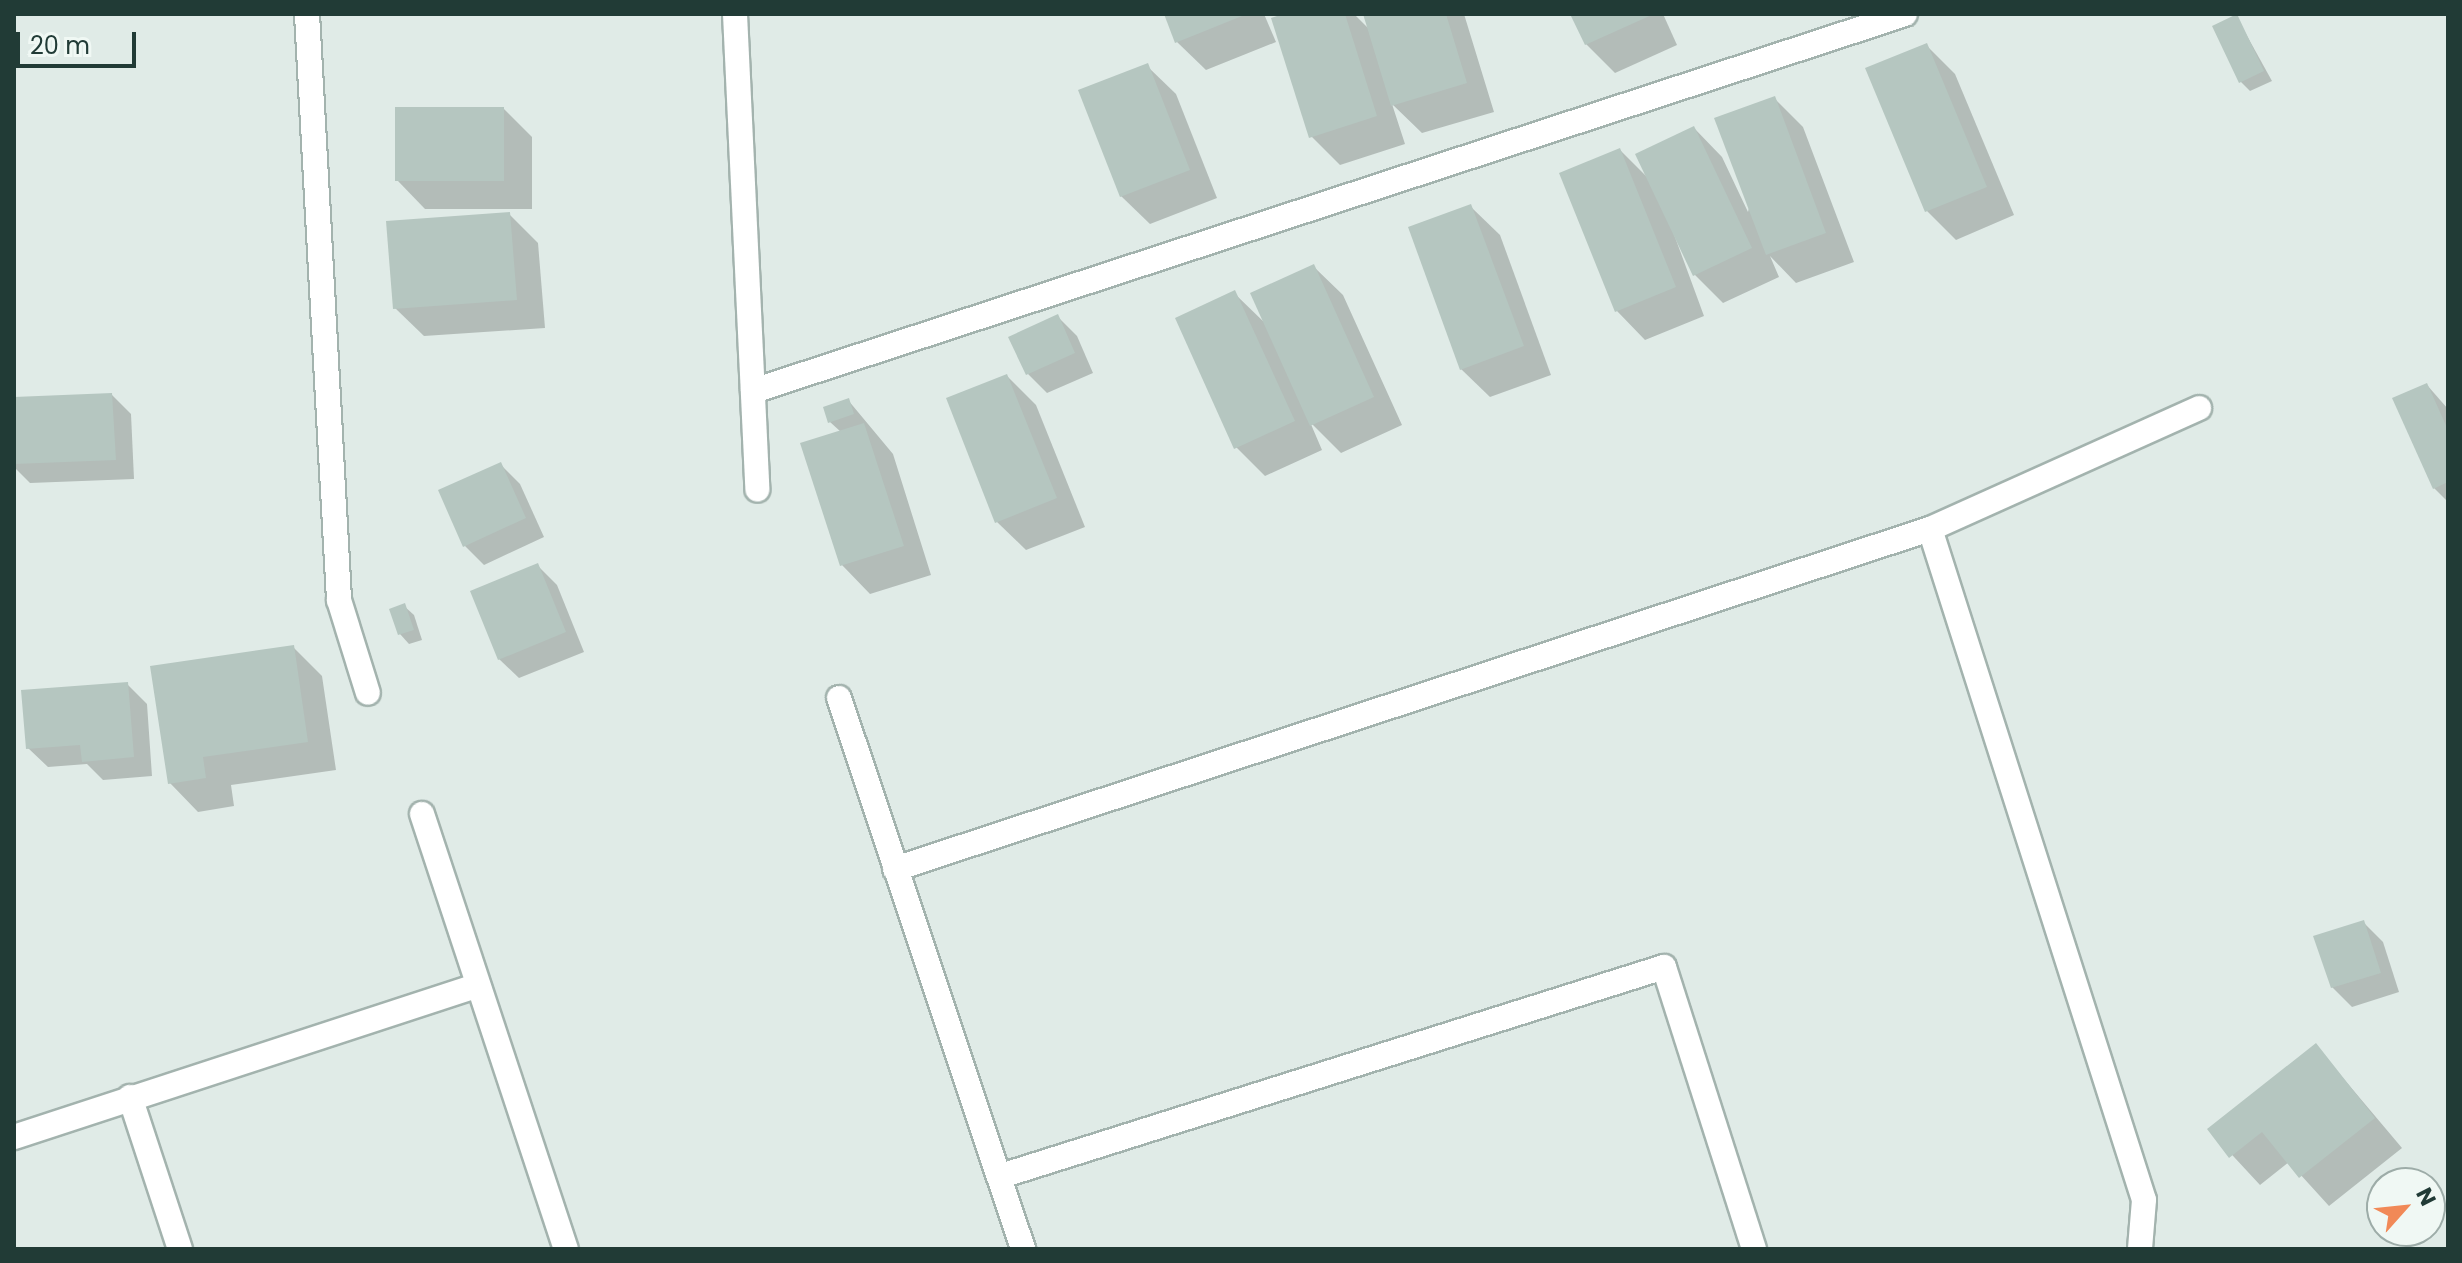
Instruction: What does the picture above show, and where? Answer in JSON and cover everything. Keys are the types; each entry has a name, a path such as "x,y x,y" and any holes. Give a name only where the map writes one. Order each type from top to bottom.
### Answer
{"street":[{"path":"307,14 339,600 368,693"},
{"path":"735,14 757,489"},
{"path":"753,391 1905,14"},
{"path":"895,869 1930,529 2199,408"},
{"path":"1930,529 2144,1200 2140,1249"},
{"path":"839,698 1023,1249"},
{"path":"422,814 566,1249"},
{"path":"1001,1176 1664,967 1754,1249"},
{"path":"14,1137 478,985"},
{"path":"130,1097 180,1249"}],"building":[{"path":"1164,14 1247,14 1175,43"},
{"path":"1283,14 1345,14 1377,116 1309,138 1271,18"},
{"path":"1363,14 1446,14 1467,83 1391,106"},
{"path":"1570,14 1654,14 1585,45"},
{"path":"2237,14 2264,71 2239,83 2212,26"},
{"path":"1927,43 1987,187 1925,212 1865,68"},
{"path":"1148,63 1190,170 1120,197 1078,90"},
{"path":"1775,96 1826,233 1766,255 1714,118"},
{"path":"395,107 504,107 504,181 395,181"},
{"path":"1694,126 1752,248 1693,276 1635,154"},
{"path":"1620,148 1676,287 1615,312 1559,173"},
{"path":"1471,204 1524,346 1460,370 1408,227"},
{"path":"510,212 517,300 393,309 386,221"},
{"path":"1314,264 1374,397 1310,426 1250,293"},
{"path":"1235,290 1295,421 1234,449 1175,318"},
{"path":"1058,314 1075,353 1026,375 1008,337"},
{"path":"1007,374 1057,498 995,523 946,398"},
{"path":"2427,383 2448,430 2448,482 2433,489 2392,398"},
{"path":"112,393 116,460 14,464 14,397"},
{"path":"849,398 854,414 828,423 823,407"},
{"path":"864,423 904,546 840,566 800,443"},
{"path":"501,462 526,518 463,547 438,490"},
{"path":"538,563 566,632 498,660 470,591"},
{"path":"405,603 414,630 398,635 389,609"},
{"path":"294,645 308,742 203,757 206,778 168,784 150,666"},
{"path":"128,682 134,757 82,762 80,745 26,749 21,690"},
{"path":"2364,920 2381,973 2331,988 2313,936"},
{"path":"2316,1043 2375,1118 2299,1178 2262,1132 2229,1158 2207,1129"}]}
